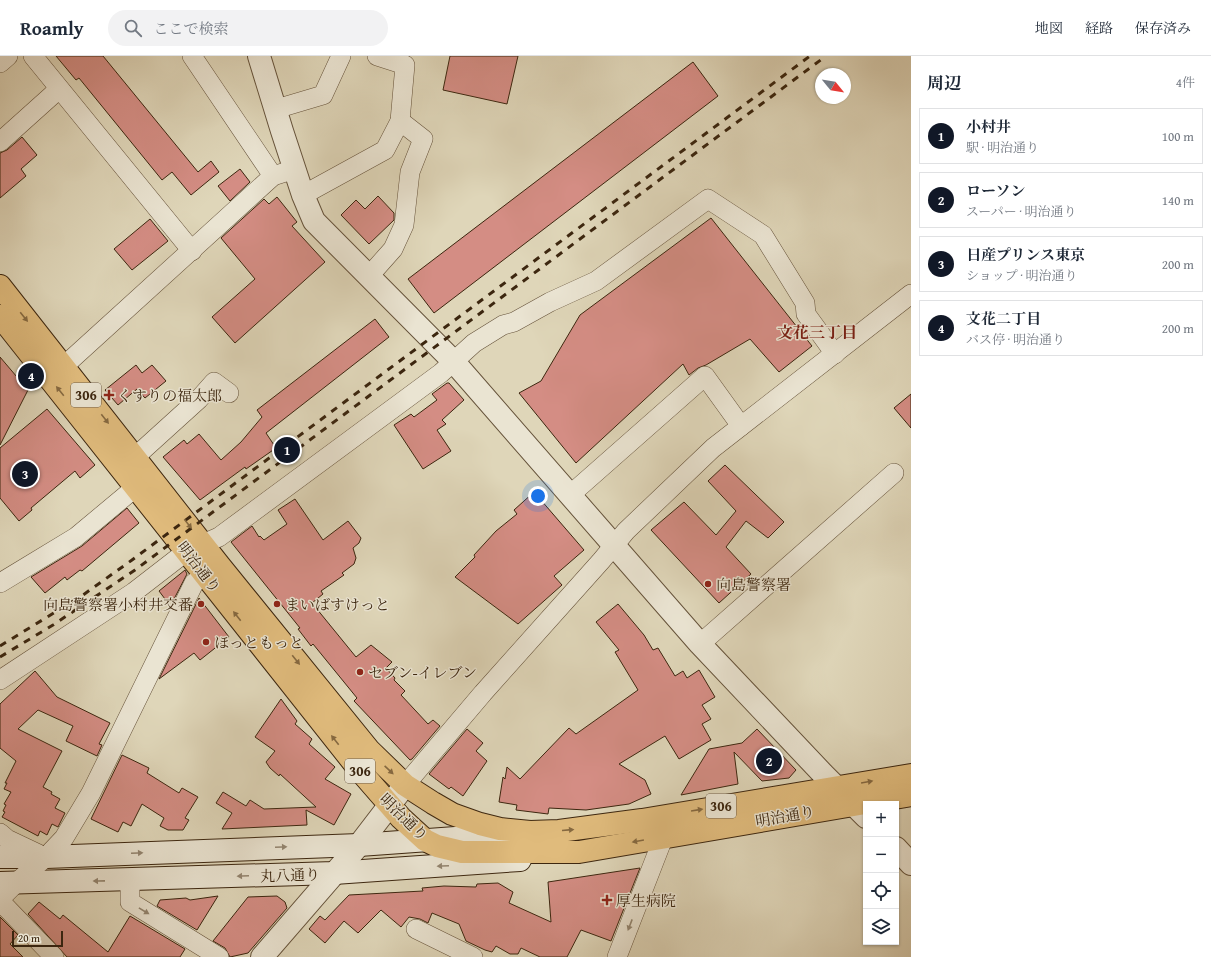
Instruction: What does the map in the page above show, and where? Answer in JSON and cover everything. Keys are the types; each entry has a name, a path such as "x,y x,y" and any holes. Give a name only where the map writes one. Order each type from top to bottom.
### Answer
{"main road":[{"name":"明治通り","path":"0,286 135,457 212,570 389,806 425,840 437,846 462,852 579,852 664,836 860,810 911,795"},
{"name":"明治通り","path":"2,324 136,487 196,548"},
{"name":"明治通り","path":"212,570 369,750 405,785 433,803 459,816 480,824 530,832 584,829 911,775"}],"street":[{"path":"0,62 8,56"},
{"path":"33,56 192,251"},
{"path":"192,56 273,176"},
{"path":"259,56 303,195 314,221 454,362 700,644 860,810"},
{"path":"276,109 322,95 341,56"},
{"path":"303,195 385,150 400,121 405,65 377,56"},
{"path":"0,142 59,89"},
{"path":"369,276 393,249 404,226 410,172 423,139 400,121"},
{"path":"64,366 273,176 295,169"},
{"path":"0,680 134,592 196,548 219,537 372,426 454,362 474,343 503,325 514,322 550,302 596,281 708,199 763,234 806,303 806,314 835,354"},
{"path":"262,957 359,845 405,785 626,531 708,453 911,294"},
{"path":"570,496 704,376 741,426"},
{"path":"135,457 199,399 214,382 229,393"},
{"path":"700,644 894,473"},
{"path":"0,583 76,537 136,487"},
{"path":"54,957 0,900 8,882 46,857 64,838 91,793 194,583 212,570"},
{"name":"丸八通り","path":"0,857 46,857 359,845 530,832"},
{"path":"0,833 7,840 46,857"},
{"path":"617,957 664,836"},
{"path":"899,851 911,864"},
{"name":"丸八通り","path":"8,882 334,874 513,861 579,852"},
{"path":"130,880 130,902 219,957"},
{"path":"416,929 473,957"}],"building":[{"path":"56,56 103,56 198,172 211,161 219,172 191,195 172,172 162,180 79,78 76,80"},
{"path":"450,56 518,56 507,104 443,90"},
{"path":"693,62 718,96 434,313 408,279"},
{"path":"22,137 37,155 21,169 26,176 0,198 0,153 7,150"},
{"path":"240,169 250,182 230,201 218,186"},
{"path":"378,196 394,213 394,220 369,244 341,215 356,200 365,209"},
{"path":"277,197 297,222 292,226 325,262 235,343 212,317 255,279 221,238 264,199 269,204"},
{"path":"711,218 812,346 779,372 750,339 706,365 698,368 689,375 683,364 576,463 519,393 541,381 580,315"},
{"path":"150,219 168,241 132,270 114,249"},
{"path":"375,319 389,337 266,433 276,448 246,469 245,467 200,500 163,457 184,440 187,444 199,434 221,460 241,442 262,417 257,410"},
{"path":"0,357 28,390 0,445"},
{"path":"136,365 142,373 152,365 166,381 145,398 137,389 118,405 105,390"},
{"path":"449,383 464,400 442,420 446,424 437,430 451,451 423,469 394,425 411,414 414,417 437,400 432,394"},
{"path":"911,394 911,428 894,408"},
{"path":"47,409 95,465 80,478 75,471 31,508 32,510 19,521 0,498 0,448"},
{"path":"725,465 784,522 768,538 746,521 726,547 751,574 719,603 651,530 684,502 716,535 736,511 708,481"},
{"path":"534,492 584,550 554,576 562,585 518,624 455,577 475,557 474,555 496,531 517,514 514,510"},
{"path":"295,499 323,540 348,521 361,538 359,543 353,548 356,558 354,564 342,573 344,575 321,591 323,594 312,603 356,657 371,645 392,662 386,668 395,678 394,680 405,691 401,695 428,724 433,720 440,726 410,760 354,701 357,698 313,644 311,646 298,629 300,628 231,542 252,526 259,537 260,536 264,540 287,524 278,510"},
{"path":"127,508 139,523 82,571 80,570 67,580 65,577 45,593 31,577 82,546"},
{"path":"185,570 187,574 174,599 168,603 159,591"},
{"path":"199,598 229,637 200,660 194,653 159,679"},
{"path":"618,604 644,635 653,650 658,648 675,676 683,671 687,678 699,670 715,697 702,705 711,719 702,724 711,740 679,759 665,736 619,764 645,780 651,794 629,804 586,810 549,808 548,814 516,810 517,805 499,802 503,777 505,779 507,767 520,779 569,728 576,734 638,690 615,652 619,650 596,622"},
{"path":"35,671 57,697 110,723 99,744 102,745 97,756 66,741 73,726 38,710 18,729 62,751 43,787 60,799 55,808 65,813 58,827 52,824 47,835 40,831 38,836 2,817 5,812 3,811 6,805 4,804 11,792 4,789 7,783 5,783 16,761 0,748 0,704"},
{"path":"281,699 297,721 295,724 312,739 309,744 335,767 325,779 351,794 334,825 306,810 307,825 222,829 232,813 216,803 223,792 246,806 250,800 264,809 316,807 280,774 279,776 270,768 266,762 275,751 255,737"},
{"path":"467,729 483,743 476,751 487,761 463,796 451,787 449,789 429,774"},
{"path":"757,729 796,770 789,778 762,781 734,752 738,784 681,795 709,749 742,743"},
{"path":"122,755 149,768 147,773 179,793 182,788 198,797 185,818 189,820 183,830 168,830 160,826 164,818 142,804 131,826 123,822 118,832 91,819"},
{"path":"640,868 611,941 581,930 567,957 540,957 521,948 518,954 510,954 496,946 492,952 485,950 466,941 459,924 432,913 428,923 420,919 409,917 401,927 381,910 358,933 344,921 325,943 309,929 320,916 325,920 349,895 423,891 422,888 444,886 476,887 477,884 498,883 513,892 509,903 551,922 548,882"},
{"path":"218,896 197,930 157,906 160,900 186,898 190,900"},
{"path":"277,896 285,902 287,908 248,953 230,957 225,948 213,941 248,897"},
{"path":"39,902 60,919 63,915 108,952 130,916 185,949 180,957 67,957 28,914"},
{"path":"0,917 18,935 10,944 23,957 0,957"}],"railway":[{"path":"0,646 83,595 132,560 810,56"},
{"path":"0,657 53,625 135,570 826,56"}],"place":[{"name":"文花二丁目","path":"31,376"},
{"name":"くすりの福太郎","path":"109,395"},
{"name":"小村井","path":"287,450"},
{"name":"日産プリンス東京","path":"25,474"},
{"name":"向島警察署","path":"708,584"},
{"name":"向島警察署小村井交番","path":"201,604"},
{"name":"まいばすけっと","path":"277,604"},
{"name":"ほっともっと","path":"206,642"},
{"name":"セブン-イレブン","path":"360,672"},
{"name":"ローソン","path":"769,761"},
{"name":"厚生病院","path":"607,900"}],"district":[{"name":"文花三丁目","path":"817,332"}]}
